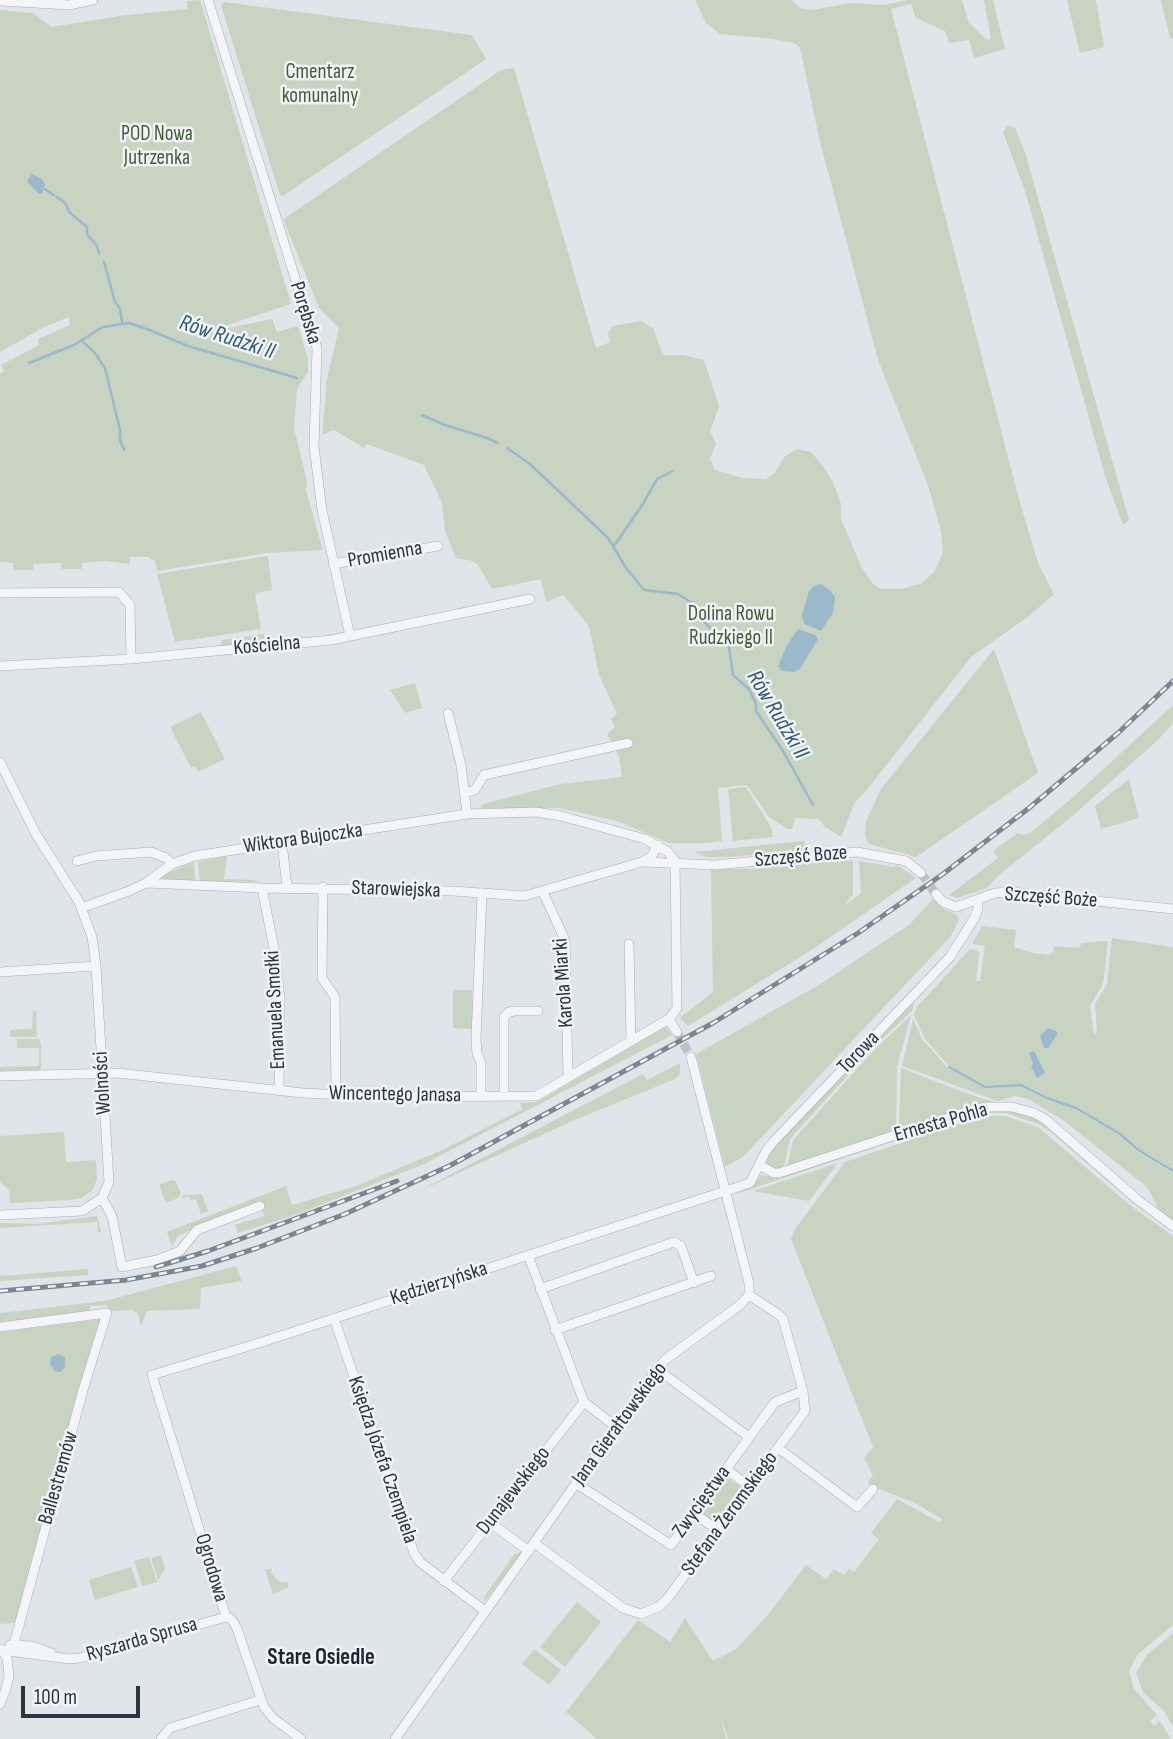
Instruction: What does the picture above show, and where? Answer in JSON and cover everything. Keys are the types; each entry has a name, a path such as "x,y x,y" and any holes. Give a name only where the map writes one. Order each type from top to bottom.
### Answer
{"street":[{"path":"0,1 69,3 93,0"},
{"name":"Porębska","path":"208,0 317,348 314,447 322,510 350,636"},
{"name":"Promienna","path":"333,564 438,546"},
{"path":"0,593 119,592 130,605 131,659"},
{"name":"Kościelna","path":"0,666 131,659 350,636 530,599"},
{"path":"448,713 459,757 467,814"},
{"path":"464,793 475,790 484,775 628,743"},
{"name":"Wolności","path":"0,761 36,834 82,908 92,937 109,1182 102,1198"},
{"name":"Wiktora Bujoczka","path":"146,883 172,864 195,856 467,814 536,812 561,816 628,832 658,845 676,862"},
{"path":"282,844 287,887"},
{"path":"642,862 651,857 658,845"},
{"path":"77,861 96,856 151,852 166,858 172,864"},
{"name":"Szczęść Boze","path":"676,862 715,865 857,852 906,861 921,873"},
{"name":"Starowiejska","path":"146,883 524,896 642,862 676,862"},
{"path":"676,862 677,1008 669,1019 677,1032"},
{"path":"82,908 146,883"},
{"path":"323,887 322,978 335,997 336,1096"},
{"name":"Emanuela Smołki","path":"262,888 274,948 280,998 279,1090"},
{"name":"Karola Miarki","path":"542,892 565,940 568,1077"},
{"name":"Szczęść Boże","path":"936,894 950,906 962,906 995,893 1011,892 1173,909"},
{"path":"481,1096 481,1062 477,1054 476,1038 482,894"},
{"name":"Torowa","path":"725,1192 750,1183 774,1141 950,957 975,917 978,900"},
{"path":"629,944 631,1041"},
{"path":"0,972 96,966"},
{"path":"504,1096 505,1017 514,1011 538,1011"},
{"name":"Wincentego Janasa","path":"0,1076 103,1073 336,1096 536,1096 669,1019"},
{"path":"691,1057 749,1283 749,1295"},
{"name":"Ernesta Pohla","path":"759,1165 774,1173 779,1172 967,1112 986,1107 1012,1107 1045,1119 1138,1200 1173,1226"},
{"name":"Kędzierzyńska","path":"152,1375 725,1192"},
{"path":"0,1216 82,1210 102,1198 114,1224 122,1267 157,1260 180,1251 197,1230 260,1206"},
{"path":"540,1289 674,1242 681,1246 694,1283"},
{"path":"528,1255 584,1402 616,1426"},
{"path":"555,1330 711,1276"},
{"name":"Jana Gierałtowskiego","path":"394,1739 657,1369 666,1359 740,1305 749,1295"},
{"name":"Stefana Żeromskiego","path":"531,1547 623,1608 640,1614 660,1606 668,1598 805,1411 803,1391 783,1319 749,1295"},
{"name":"Ballestremów","path":"0,1327 107,1313 14,1644"},
{"name":"Księdza Józefa Czempiela","path":"334,1318 414,1553 420,1562 485,1612"},
{"path":"657,1369 749,1437"},
{"name":"Ogrodowa","path":"152,1375 226,1617 236,1626 260,1700 273,1718 301,1739"},
{"name":"Zwycięstwa","path":"577,1484 671,1545 775,1402 803,1391"},
{"name":"Dunajewskiego","path":"444,1581 584,1402"},
{"path":"778,1448 857,1507 873,1489"},
{"path":"726,1469 750,1487"},
{"path":"694,1513 718,1530"},
{"path":"489,1522 531,1547"},
{"name":"Ryszarda Sprusa","path":"0,1651 80,1658 226,1617"},
{"path":"0,1704 9,1676 7,1657 0,1651 14,1644"},
{"name":"Ryszarda Sprusa","path":"14,1644 32,1646 58,1657"},
{"path":"161,1739 170,1728 260,1700"}],"green space":[{"name":"POD Nowa Jutrzenka","path":"200,0 291,304 227,325 223,329 272,319 277,332 298,326 308,359 308,372 297,389 294,428 307,481 306,491 323,550 267,553 157,571 155,561 148,557 130,557 130,564 104,561 82,563 82,569 62,569 60,563 34,564 33,570 13,570 13,563 0,562 0,374 4,371 1,365 39,345 38,339 70,325 69,317 44,327 0,352 0,10 33,13 51,27 187,9 187,1"},
{"name":"Dolina Rowu Rudzkiego II","path":"695,0 792,0 800,8 812,10 851,3 884,5 908,0 962,0 969,23 987,40 991,39 984,0 993,0 1005,49 974,58 969,40 949,43 945,31 916,18 911,4 891,9 1019,499 1038,563 1054,594 1029,616 971,657 855,802 841,837 824,826 819,819 795,818 792,829 788,829 769,817 747,785 718,788 722,841 705,843 669,843 617,821 560,808 480,808 483,804 561,784 622,777 619,757 607,734 615,727 611,719 617,714 599,675 589,626 563,595 546,602 541,579 492,589 478,565 473,561 456,558 445,531 442,503 424,465 367,444 364,448 334,430 322,435 327,379 339,328 319,308 284,221 501,70 514,68 596,348 610,342 608,333 613,326 641,321 653,328 663,355 682,355 704,360 719,406 710,432 716,443 710,459 715,470 742,478 766,479 775,473 784,457 797,449 811,452 833,482 841,504 841,519 861,566 873,584 881,589 902,589 922,583 934,572 943,553 941,531 928,485 878,360 819,138 800,47 774,39 720,34 706,23"},
{"path":"1067,0 1096,0 1104,47 1080,53"},
{"path":"1161,0 1173,0 1173,39 1170,38"},
{"name":"Cmentarz komunalny","path":"224,2 472,35 486,59 283,196 280,195 221,5"},
{"path":"1008,125 1015,128 1025,152 1129,520 1123,525 1106,479 1026,194 1003,132"},
{"path":"268,556 272,590 255,593 261,629 175,642 157,574"},
{"path":"264,634 264,642 220,646 222,640"},
{"path":"994,649 1038,773 916,857 869,844 865,836 866,821 881,789"},
{"path":"415,683 422,708 405,713 390,690"},
{"path":"1173,705 1173,723 1159,739 1070,818 999,875 987,888 958,898 949,895 998,858 993,851 1018,833 1030,833 1072,798"},
{"path":"201,712 225,759 198,772 195,766 191,768 170,727"},
{"path":"1129,779 1139,818 1101,829 1095,806"},
{"path":"746,787 771,827 773,837 733,841 728,789"},
{"path":"803,841 808,851 728,857 707,857 694,852"},
{"path":"227,856 224,879 259,882 200,881 198,862"},
{"path":"853,861 853,894 845,905 861,893 859,861 894,867 897,865 916,878 810,951 688,1026 680,1018 713,992 711,869 751,869"},
{"path":"194,862 195,881 161,880 165,874"},
{"path":"933,899 959,919 951,936 743,1157 725,1167 696,1054 824,982 909,925"},
{"path":"982,926 1016,930 1014,947 1049,955 1054,946 1080,948 1081,943 1108,941 1103,984 1090,1006 1094,1034 1097,1033 1095,1004 1107,984 1112,938 1173,947 1173,1169 1139,1150 1121,1134 1077,1107 1022,1084 985,1085 977,1082 950,1067 925,1039 914,1015 917,1007 970,949 979,953 976,981 980,981 985,946 972,944"},
{"path":"453,990 472,990 473,1029 453,1028"},
{"path":"913,1003 913,1010 873,1048 790,1139 784,1167 774,1169 768,1165 766,1160 771,1149"},
{"path":"33,1011 36,1011 37,1037 10,1037 10,1030 32,1029"},
{"path":"911,1015 897,1067 896,1132 787,1167 793,1140 875,1049"},
{"path":"913,1019 922,1039 948,1068 985,1088 1021,1086 1046,1099 1075,1109 1119,1135 1136,1151 1173,1173 1173,1223 1158,1208 1147,1187 1063,1120 1028,1099 1015,1096 998,1101 902,1066"},
{"path":"666,1026 672,1035 424,1164 295,1215 238,1233 235,1225 264,1216 260,1205 215,1218 178,1236 172,1247 167,1232 286,1186 292,1205 356,1186 440,1151 523,1109 520,1103 537,1102"},
{"path":"17,1039 39,1039 41,1070 0,1071 0,1067 39,1066 39,1048 17,1048"},
{"path":"680,1063 680,1074 675,1079 570,1122 415,1193 643,1074 647,1080"},
{"path":"901,1068 994,1102 967,1106 899,1131"},
{"path":"992,1109 1009,1110 1039,1119 1173,1230 1133,1203 1052,1133 1040,1125 1006,1113 969,1116 739,1193 753,1185 761,1175 776,1177 968,1114"},
{"path":"1005,1116 1038,1127 1131,1206 1173,1236 1173,1625 1137,1655 1129,1671 1134,1689 1157,1715 1150,1721 1154,1726 1160,1721 1171,1739 728,1739 721,1717 726,1739 597,1739 566,1712 638,1620 670,1642 685,1618 713,1661 736,1649 767,1616 806,1565 826,1579 834,1569 844,1575 849,1569 854,1572 879,1539 871,1533 897,1499 939,1522 942,1519 913,1502 871,1486 868,1482 873,1476 864,1458 873,1447 791,1239 795,1229 845,1162 972,1119"},
{"path":"64,1132 66,1162 96,1160 97,1179 92,1191 81,1198 71,1200 10,1203 9,1190 0,1182 0,1136"},
{"path":"838,1163 809,1201 753,1191"},
{"path":"175,1181 181,1193 178,1198 166,1203 159,1185"},
{"path":"202,1194 208,1211 201,1214 196,1199 191,1200 189,1196 181,1199 183,1195"},
{"path":"97,1216 101,1232 98,1233 97,1222 0,1228 0,1223 37,1224"},
{"path":"236,1266 242,1281 201,1288 200,1309 147,1311 141,1327 138,1314 132,1310 112,1311 105,1305 90,1306 90,1313 0,1322 0,1313 105,1301"},
{"path":"88,1269 88,1275 0,1281 0,1276"},
{"path":"103,1319 15,1623 0,1624 0,1332"},
{"path":"727,1478 744,1489 718,1525 702,1514"},
{"path":"520,1552 484,1602 486,1594 514,1555"},
{"path":"161,1555 165,1569 158,1580 151,1558"},
{"path":"149,1557 157,1582 142,1586 134,1561"},
{"path":"131,1567 138,1587 95,1600 89,1580"},
{"path":"272,1568 271,1573 280,1582 287,1582 289,1587 273,1594 265,1570"},
{"path":"577,1602 601,1622 565,1667 540,1647"},
{"path":"1173,1633 1173,1727 1164,1711 1143,1692 1136,1672 1148,1654"},
{"path":"534,1649 561,1670 549,1685 522,1664"}],"water":[{"path":"32,174 42,179 45,184 42,193 39,194 27,181"},
{"path":"821,584 835,597 833,613 821,631 804,624 802,615 809,591"},
{"path":"798,629 815,635 818,639 800,669 794,672 782,671 778,666"},
{"path":"1048,1028 1058,1032 1048,1048 1044,1048 1040,1036"},
{"path":"1034,1051 1045,1073 1037,1078 1031,1067 1033,1064 1029,1053"},
{"path":"59,1354 65,1358 65,1367 61,1372 56,1372 50,1365 51,1357"}],"waterway":[{"path":"45,189 54,195"},
{"path":"57,197 65,203 70,213 87,227 87,234 99,253"},
{"path":"104,262 122,322"},
{"name":"Rów Rudzki II","path":"103,327 129,323 144,328"},
{"name":"Rów Rudzki II","path":"29,363 74,345 101,328"},
{"name":"Rów Rudzki II","path":"147,329 188,346 297,378"},
{"path":"81,340 95,353 105,368 124,450"},
{"name":"Rów Rudzki II","path":"422,415 498,443"},
{"name":"Rów Rudzki II","path":"507,448 530,464 608,538 626,568 644,590 678,594 692,603 705,623 724,640 729,647 733,675 749,689 756,704 756,711 783,751 813,805"},
{"path":"614,546 657,479 673,471"},
{"name":"Rów Rudzki II","path":"949,1067 985,1087 1021,1085 1076,1108 1120,1134 1138,1150 1173,1171"}],"tunnel":[{"path":"921,873 936,894"},
{"path":"677,1032 691,1057"}],"railway":[{"path":"0,1291 126,1280 202,1266 345,1214 451,1165 713,1023 858,933 943,874 1029,808 1118,733 1173,681"},
{"path":"156,1267 208,1251 397,1181"}],"district":[{"name":"Stare Osiedle","path":"321,1658"}]}
